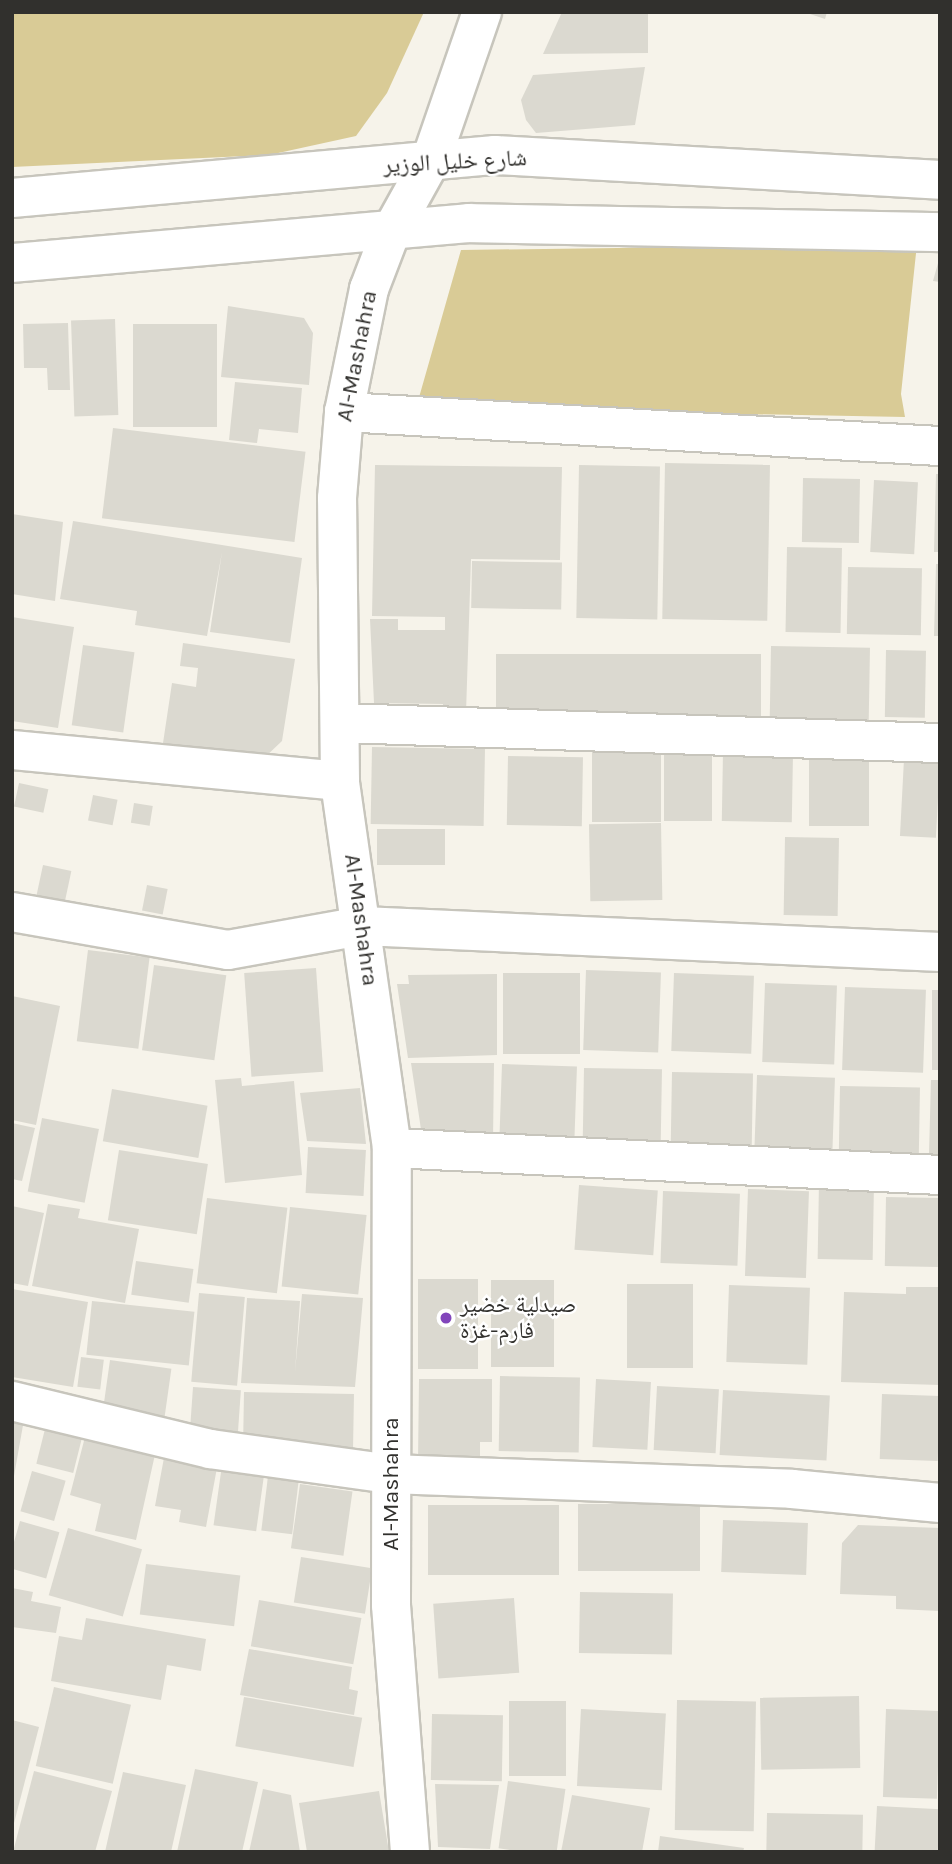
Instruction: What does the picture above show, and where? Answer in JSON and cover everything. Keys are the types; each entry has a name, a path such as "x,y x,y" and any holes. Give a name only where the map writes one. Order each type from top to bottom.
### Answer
{"street":[{"name":"Al-Mashahra","path":"411,1852 400,1782 390,1474 392,1148 340,781 342,723 337,498 344,412 369,289 390,234 431,160 482,12"},
{"name":"شارع خليل الوزير","path":"12,198 495,155 940,180"},
{"path":"12,263 390,234 468,223 940,232"},
{"path":"344,412 940,446"},
{"path":"342,723 940,743"},
{"path":"12,750 340,781"},
{"path":"12,912 228,950 362,926 940,952"},
{"path":"392,1148 940,1175"},
{"path":"12,1401 210,1449 390,1474 792,1489 940,1503"}],"shaded area":[{"path":"12,12 424,12 387,93 356,136 269,155 12,167"},
{"path":"917,244 901,394 905,417 416,408 461,250"}],"building":[{"path":"562,12 648,12 648,53 543,54"},
{"path":"804,12 827,12 825,19"},
{"path":"645,67 635,125 536,133 526,120 521,100 533,75"},
{"path":"940,256 940,282 933,281"},
{"path":"228,306 304,318 313,333 309,385 221,377"},
{"path":"115,319 118,415 74,416 71,321"},
{"path":"68,323 70,390 48,390 47,368 24,368 23,324"},
{"path":"133,324 217,324 217,427 133,427"},
{"path":"235,382 302,388 298,433 259,429 257,443 229,440"},
{"path":"113,428 306,452 294,542 102,518"},
{"path":"665,463 770,465 767,621 662,619"},
{"path":"375,465 562,467 560,560 471,559 466,713 443,713 443,704 374,703 370,619 398,619 398,630 445,630 445,617 372,616"},
{"path":"579,465 660,466 657,619 576,618"},
{"path":"936,474 940,474 940,552 934,552"},
{"path":"803,478 860,479 859,543 802,542"},
{"path":"874,480 918,482 914,554 870,552"},
{"path":"12,514 63,522 55,601 12,594"},
{"path":"73,521 302,558 290,643 210,632 222,552 207,636 135,625 137,611 60,599"},
{"path":"787,547 842,548 841,633 786,632"},
{"path":"472,561 562,563 561,610 471,608"},
{"path":"936,564 940,564 940,636 934,636"},
{"path":"848,567 922,568 921,635 847,634"},
{"path":"12,617 74,627 58,728 12,721"},
{"path":"183,643 295,659 282,741 263,759 163,743 172,683 196,687 198,668 180,666"},
{"path":"83,645 134,652 123,732 72,725"},
{"path":"771,646 870,648 868,734 769,732"},
{"path":"886,650 926,651 925,718 885,717"},
{"path":"496,654 761,654 761,719 496,719"},
{"path":"372,747 485,749 484,826 371,824"},
{"path":"664,750 712,750 712,821 664,821"},
{"path":"592,752 661,752 661,822 592,822"},
{"path":"723,752 793,753 792,822 722,821"},
{"path":"508,756 583,757 582,826 507,825"},
{"path":"809,757 869,757 869,826 809,826"},
{"path":"904,759 940,761 936,838 900,836"},
{"path":"19,783 48,789 43,813 14,806"},
{"path":"93,795 118,800 113,825 88,821"},
{"path":"134,803 153,806 150,826 131,823"},
{"path":"661,823 662,900 590,901 589,824"},
{"path":"377,829 445,829 445,865 377,865"},
{"path":"785,837 839,838 838,916 784,915"},
{"path":"43,865 71,871 65,902 36,896"},
{"path":"147,885 168,889 163,915 142,911"},
{"path":"88,950 150,958 138,1049 77,1041"},
{"path":"154,965 226,975 214,1060 142,1050"},
{"path":"316,968 323,1072 251,1077 244,973"},
{"path":"586,970 661,973 658,1053 583,1050"},
{"path":"503,973 580,973 580,1054 503,1054"},
{"path":"674,973 754,976 751,1054 671,1051"},
{"path":"497,974 497,1055 408,1058 397,984 409,984 408,975"},
{"path":"765,983 837,986 834,1064 762,1062"},
{"path":"845,987 926,990 923,1073 842,1070"},
{"path":"932,990 940,990 940,1070 932,1070"},
{"path":"12,996 60,1006 36,1125 12,1120"},
{"path":"411,1063 494,1063 493,1140 422,1136"},
{"path":"502,1064 577,1067 574,1140 499,1137"},
{"path":"584,1068 662,1069 661,1150 583,1149"},
{"path":"672,1072 753,1073 752,1150 671,1149"},
{"path":"757,1075 835,1078 832,1155 754,1152"},
{"path":"241,1078 242,1086 294,1081 302,1175 225,1183 215,1080"},
{"path":"931,1080 940,1080 940,1155 929,1154"},
{"path":"840,1086 920,1087 919,1160 839,1159"},
{"path":"360,1088 366,1144 307,1141 300,1093"},
{"path":"112,1089 208,1106 198,1158 103,1141"},
{"path":"42,1118 99,1129 85,1203 28,1192"},
{"path":"12,1123 35,1128 22,1181 12,1179"},
{"path":"308,1147 366,1150 364,1196 306,1193"},
{"path":"119,1150 208,1164 197,1234 108,1220"},
{"path":"819,1182 874,1183 873,1260 818,1259"},
{"path":"579,1185 658,1191 653,1255 574,1250"},
{"path":"748,1189 809,1191 806,1278 745,1276"},
{"path":"663,1191 740,1194 737,1266 660,1263"},
{"path":"886,1197 939,1198 938,1267 885,1266"},
{"path":"207,1198 287,1208 277,1293 197,1283"},
{"path":"48,1204 80,1209 78,1218 139,1229 125,1303 32,1286"},
{"path":"12,1206 44,1213 28,1286 12,1283"},
{"path":"290,1207 367,1215 358,1295 282,1287"},
{"path":"136,1261 193,1269 189,1303 131,1295"},
{"path":"418,1279 478,1279 478,1369 418,1369"},
{"path":"491,1280 554,1280 554,1367 491,1367"},
{"path":"627,1284 693,1284 693,1368 627,1368"},
{"path":"729,1285 810,1288 807,1365 726,1362"},
{"path":"906,1287 940,1287 940,1385 841,1382 844,1292 906,1294"},
{"path":"12,1289 88,1302 73,1387 12,1377"},
{"path":"199,1293 245,1297 237,1386 191,1382"},
{"path":"302,1294 363,1298 355,1387 241,1383 247,1298 300,1301 295,1372"},
{"path":"92,1301 194,1312 189,1365 86,1355"},
{"path":"81,1357 104,1360 100,1390 77,1387"},
{"path":"110,1360 171,1369 163,1425 102,1416"},
{"path":"500,1376 580,1377 579,1452 499,1451"},
{"path":"419,1379 492,1379 492,1442 480,1442 480,1460 418,1460"},
{"path":"596,1379 651,1382 647,1450 592,1447"},
{"path":"657,1386 719,1389 716,1453 654,1450"},
{"path":"193,1387 241,1390 238,1431 190,1428"},
{"path":"723,1390 830,1396 826,1461 720,1455"},
{"path":"244,1392 354,1394 353,1448 243,1446"},
{"path":"882,1394 940,1396 938,1461 880,1459"},
{"path":"12,1412 25,1414 14,1476 12,1476"},
{"path":"47,1421 84,1430 73,1473 36,1464"},
{"path":"86,1433 156,1450 136,1540 95,1531 101,1504 70,1495"},
{"path":"166,1447 219,1457 206,1527 179,1522 181,1510 155,1506"},
{"path":"223,1458 266,1464 256,1531 214,1525"},
{"path":"269,1468 300,1472 292,1534 261,1531"},
{"path":"32,1471 66,1481 54,1521 20,1511"},
{"path":"300,1484 352,1491 343,1556 291,1548"},
{"path":"578,1504 700,1504 700,1571 578,1571"},
{"path":"428,1505 559,1505 559,1575 428,1575"},
{"path":"723,1520 808,1523 806,1575 721,1572"},
{"path":"20,1521 59,1532 46,1578 12,1569 12,1549"},
{"path":"858,1525 940,1528 940,1611 896,1609 896,1596 840,1594 842,1543"},
{"path":"68,1528 142,1549 123,1617 49,1595"},
{"path":"301,1557 372,1568 365,1614 294,1602"},
{"path":"146,1564 240,1576 234,1626 140,1615"},
{"path":"12,1588 33,1592 31,1601 61,1607 56,1633 12,1627"},
{"path":"580,1592 673,1594 672,1655 579,1653"},
{"path":"514,1598 519,1673 438,1678 433,1604"},
{"path":"259,1600 361,1618 353,1664 251,1646"},
{"path":"86,1618 206,1639 201,1671 167,1665 161,1700 51,1681 59,1636 82,1640"},
{"path":"249,1649 352,1667 349,1689 358,1691 354,1715 240,1695"},
{"path":"54,1687 131,1705 113,1784 36,1766"},
{"path":"859,1696 860,1768 761,1770 760,1698"},
{"path":"244,1697 362,1718 353,1767 235,1746"},
{"path":"677,1700 756,1701 754,1831 675,1830"},
{"path":"509,1701 566,1701 566,1776 509,1776"},
{"path":"581,1709 666,1713 662,1790 577,1786"},
{"path":"886,1709 940,1711 937,1799 883,1797"},
{"path":"432,1714 503,1715 502,1781 431,1780"},
{"path":"12,1720 39,1727 13,1827 12,1827"},
{"path":"195,1769 258,1782 242,1852 177,1852"},
{"path":"34,1771 112,1791 95,1852 13,1852"},
{"path":"123,1772 186,1785 171,1852 105,1852"},
{"path":"508,1781 565,1789 557,1852 499,1848"},
{"path":"435,1784 499,1785 490,1849 438,1847"},
{"path":"263,1789 291,1795 300,1852 249,1852"},
{"path":"379,1791 389,1852 307,1852 299,1803"},
{"path":"572,1795 650,1808 642,1852 561,1852"},
{"path":"877,1806 940,1809 938,1852 875,1852"},
{"path":"767,1813 863,1815 862,1852 766,1852"},
{"path":"660,1836 744,1848 743,1852 658,1852"}],"place":[{"name":"صيدلية خضير فارم-غزة","path":"446,1318"}]}
